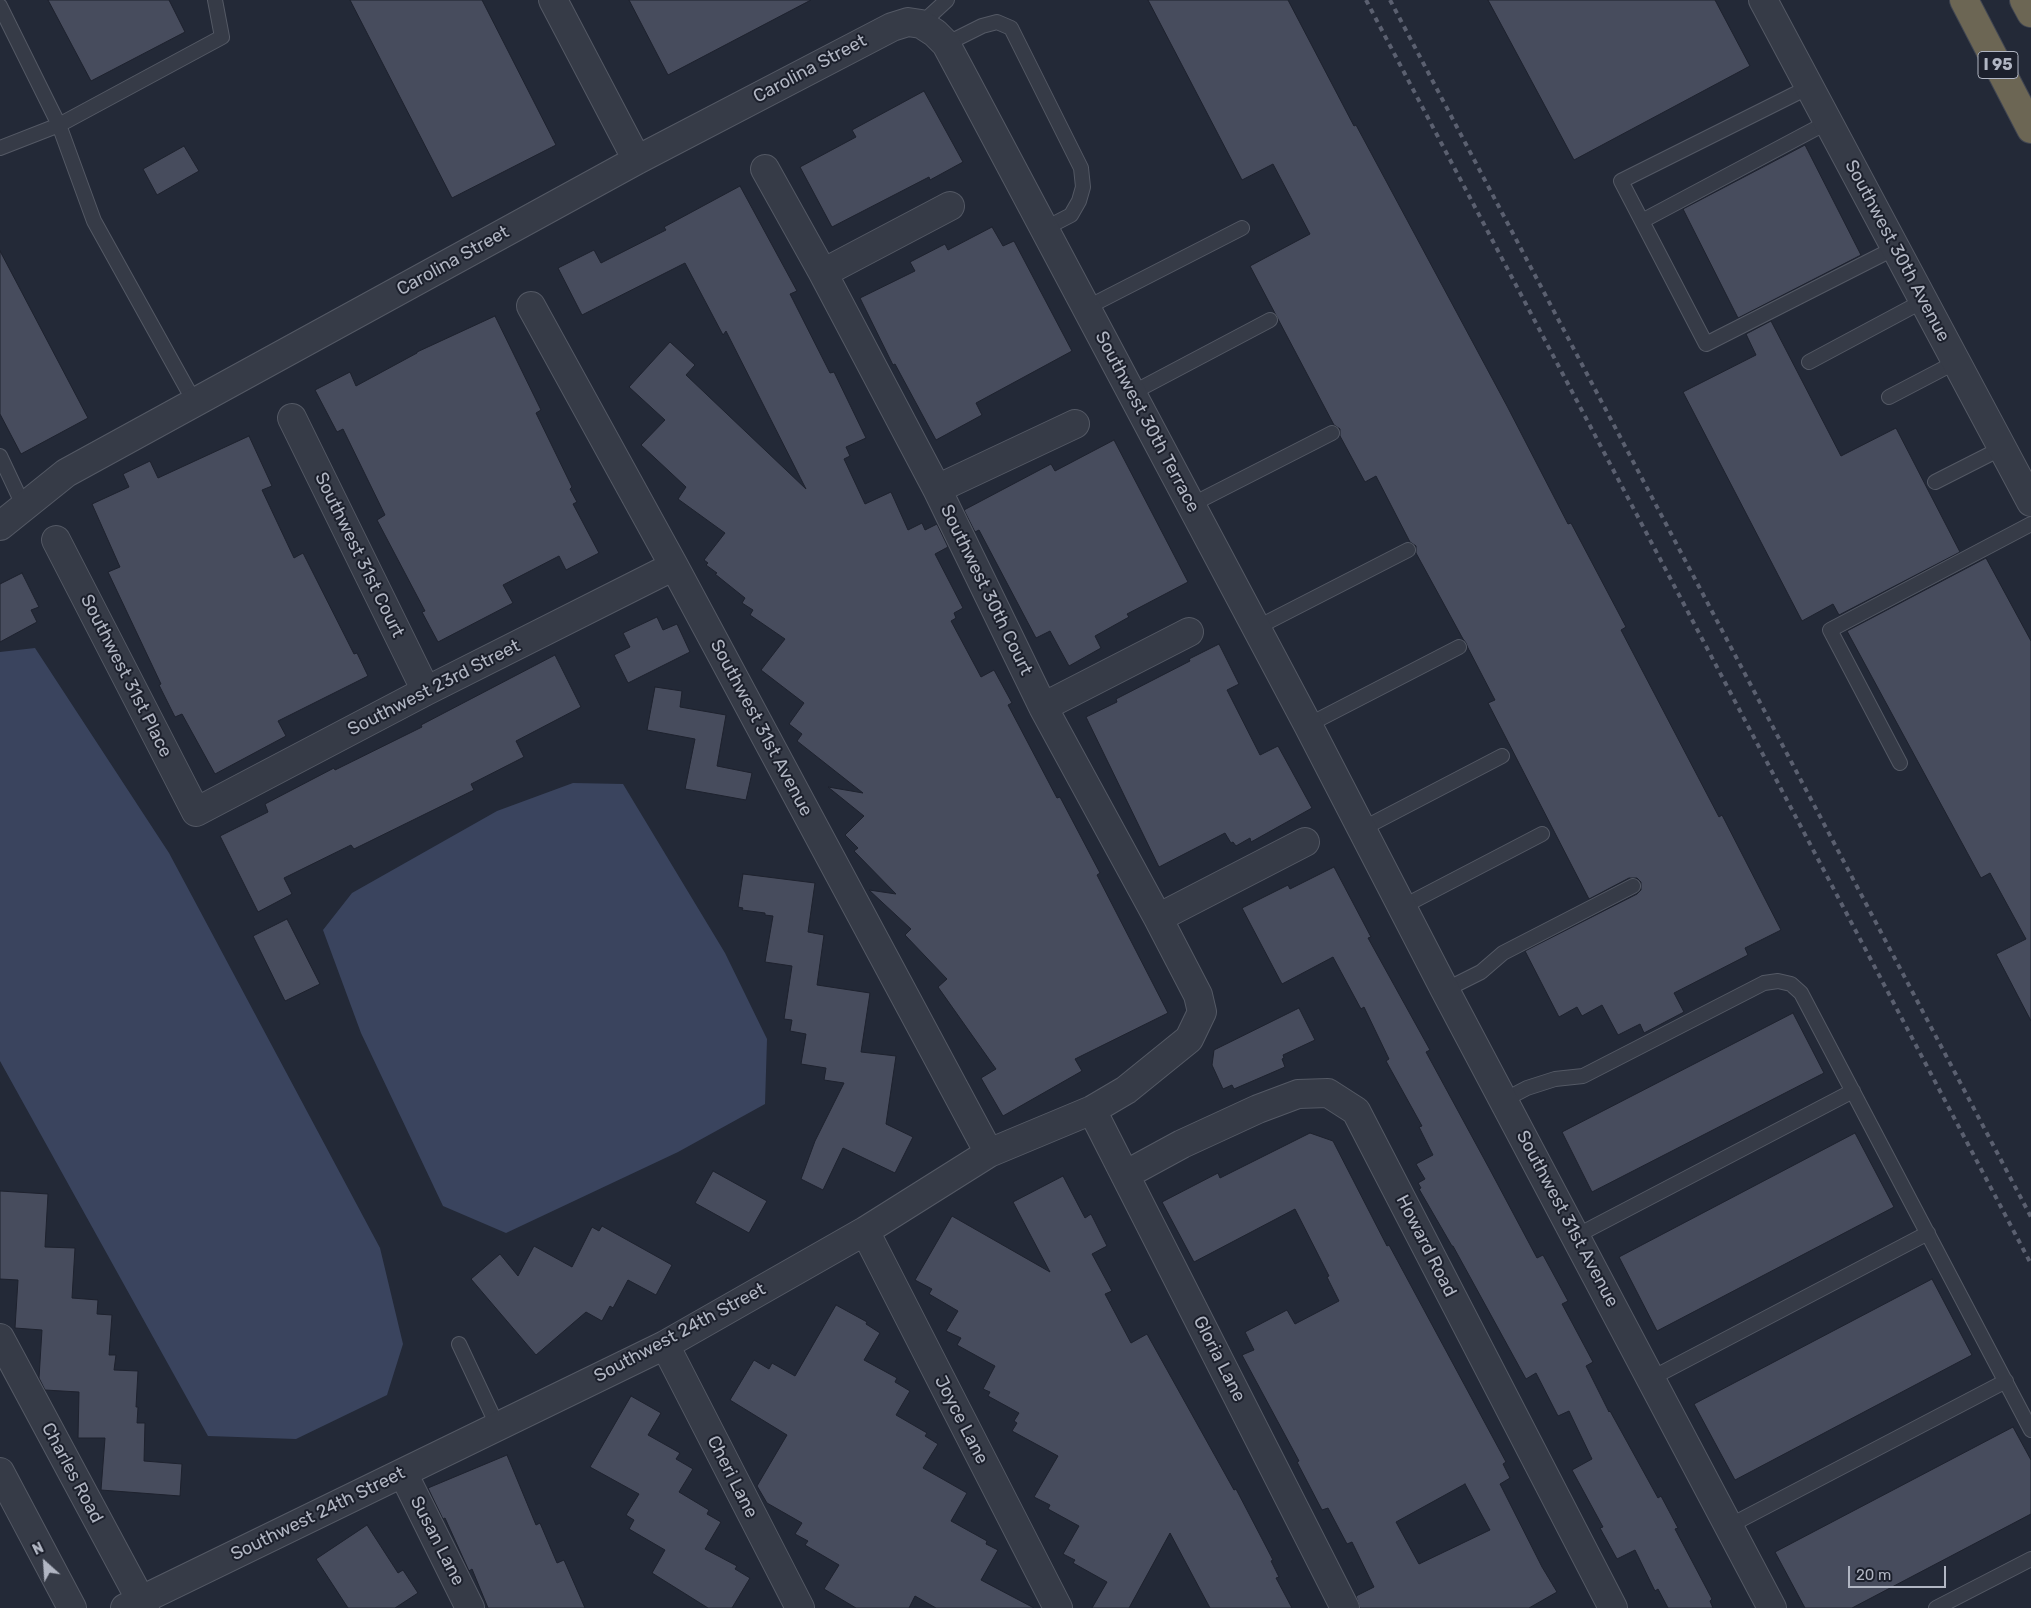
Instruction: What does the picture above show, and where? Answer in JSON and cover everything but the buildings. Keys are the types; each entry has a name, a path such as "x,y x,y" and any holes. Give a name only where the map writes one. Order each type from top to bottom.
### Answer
{"highway":[{"name":"I 95","path":"1964,0 2031,129"},
{"path":"2024,0 2031,13"}],"street":[{"path":"553,0 637,160"},
{"name":"Southwest 30th Avenue","path":"1763,0 2031,502"},
{"name":"Carolina Street","path":"0,526 66,473 637,160 892,27 908,22 921,24"},
{"name":"Southwest 30th Terrace","path":"921,24 935,33 946,44 1362,829"},
{"name":"Southwest 30th Court","path":"765,170 823,273 937,489 1043,707 1198,995 1202,1012"},
{"path":"823,273 950,206"},
{"name":"Southwest 31st Avenue","path":"531,306 674,566 989,1153"},
{"name":"Southwest 31st Court","path":"292,418 426,692"},
{"path":"937,489 1075,424"},
{"name":"Southwest 31st Place","path":"56,540 196,812"},
{"name":"Southwest 23rd Street","path":"196,812 674,566"},
{"path":"1043,707 1189,632"},
{"name":"Southwest 31st Avenue","path":"1362,829 1445,990 1652,1378 1772,1608"},
{"path":"1158,918 1305,842"},
{"name":"Southwest 24th Street","path":"137,1606 665,1345 865,1231 989,1153 1092,1110 1126,1090 1190,1039 1202,1012"},
{"name":"Howard Road","path":"1125,1175 1191,1140 1258,1109 1298,1094 1328,1093 1356,1111 1613,1608"},
{"name":"Gloria Lane","path":"1092,1110 1345,1608"},
{"name":"Joyce Lane","path":"865,1231 1058,1608"},
{"name":"Charles Road","path":"0,1338 137,1606"},
{"name":"Cheri Lane","path":"665,1345 800,1608"},
{"path":"0,1472 72,1608"},
{"name":"Susan Lane","path":"403,1473 470,1608"}],"lane":[{"path":"0,148 59,125 222,37 215,0"},
{"path":"921,24 947,0"},
{"path":"0,6 59,125 94,221 195,403"},
{"path":"946,44 982,26 996,22 1011,28 1081,168 1084,187 1071,215 1044,229"},
{"path":"1809,87 1621,181 1706,344 1895,248"},
{"path":"1642,220 1828,122"},
{"path":"1086,308 1242,228"},
{"path":"1809,362 1923,301"},
{"path":"1132,393 1270,320"},
{"path":"1889,397 1956,362"},
{"path":"1191,505 1332,433"},
{"path":"1935,482 2002,448"},
{"path":"0,456 24,507"},
{"path":"1900,763 1830,630 2031,524"},
{"path":"1256,628 1408,550"},
{"path":"1308,725 1459,647"},
{"path":"1362,829 1502,756"},
{"path":"1402,907 1542,834"},
{"path":"1445,990 1481,972 1503,953 1633,886"},
{"path":"1504,1100 1527,1088 1555,1079 1583,1076 1764,983 1778,981 1791,984 1802,994 2031,1430"},
{"path":"1576,1236 1853,1091"},
{"path":"1652,1378 1928,1233"},
{"path":"459,1344 498,1427"},
{"path":"1729,1526 2006,1382"},
{"path":"1936,1608 2031,1559"}],"water":[{"path":"35,648 169,853 380,1248 403,1344 387,1395 296,1439 208,1436 0,1061 0,652"},
{"path":"573,783 623,784 725,953 767,1039 765,1104 678,1152 506,1233 443,1206 361,1033 323,930 352,893 497,811"}],"railway":[{"path":"1366,0 2031,1264"},
{"path":"1390,0 2031,1217"}]}
